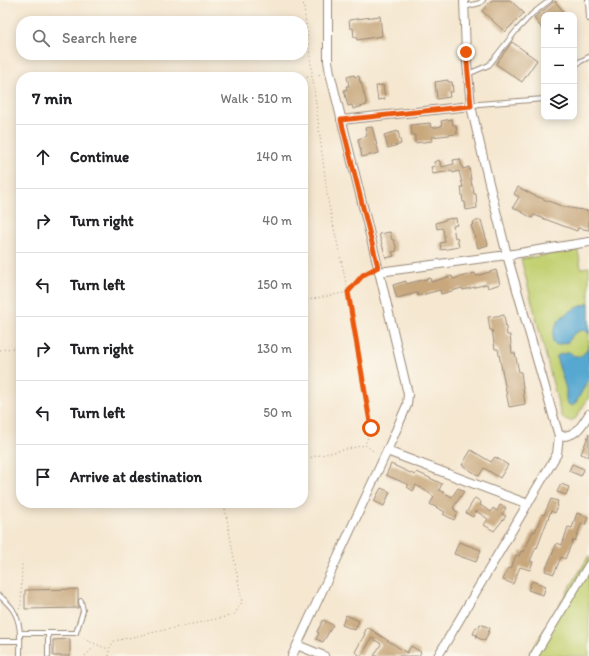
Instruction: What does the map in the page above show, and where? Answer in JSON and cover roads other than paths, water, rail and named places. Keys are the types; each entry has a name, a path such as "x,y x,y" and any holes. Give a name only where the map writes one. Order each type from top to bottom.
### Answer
{"street":[{"path":"292,656 407,405 408,394 330,73 328,61 328,0"},
{"path":"438,656 557,454 559,436 507,255 471,106 464,4"},
{"path":"341,120 471,106"},
{"path":"379,270 507,255 589,242"},
{"path":"559,436 568,436 576,432 589,414"},
{"path":"387,450 528,504"},
{"path":"534,656 589,565"},
{"path":"297,645 324,656"}],"lane":[{"path":"464,4 480,3 483,0"},
{"path":"468,74 488,65 516,30 532,14 550,0"},
{"path":"588,0 589,19"},
{"path":"577,64 589,57"},
{"path":"471,106 479,104 541,99"},
{"path":"0,596 13,609 19,624 20,656"},
{"path":"20,633 76,633 83,611 81,600"},
{"path":"48,633 48,656"},
{"path":"0,641 20,641"}],"water":[{"path":"589,303 589,334 585,330 582,330 575,333 568,342 557,345 553,343 553,334 558,321 574,309"},
{"path":"589,345 589,379 575,404 572,406 568,404 566,400 566,389 556,357 558,355 570,352 574,356 581,356"}]}
